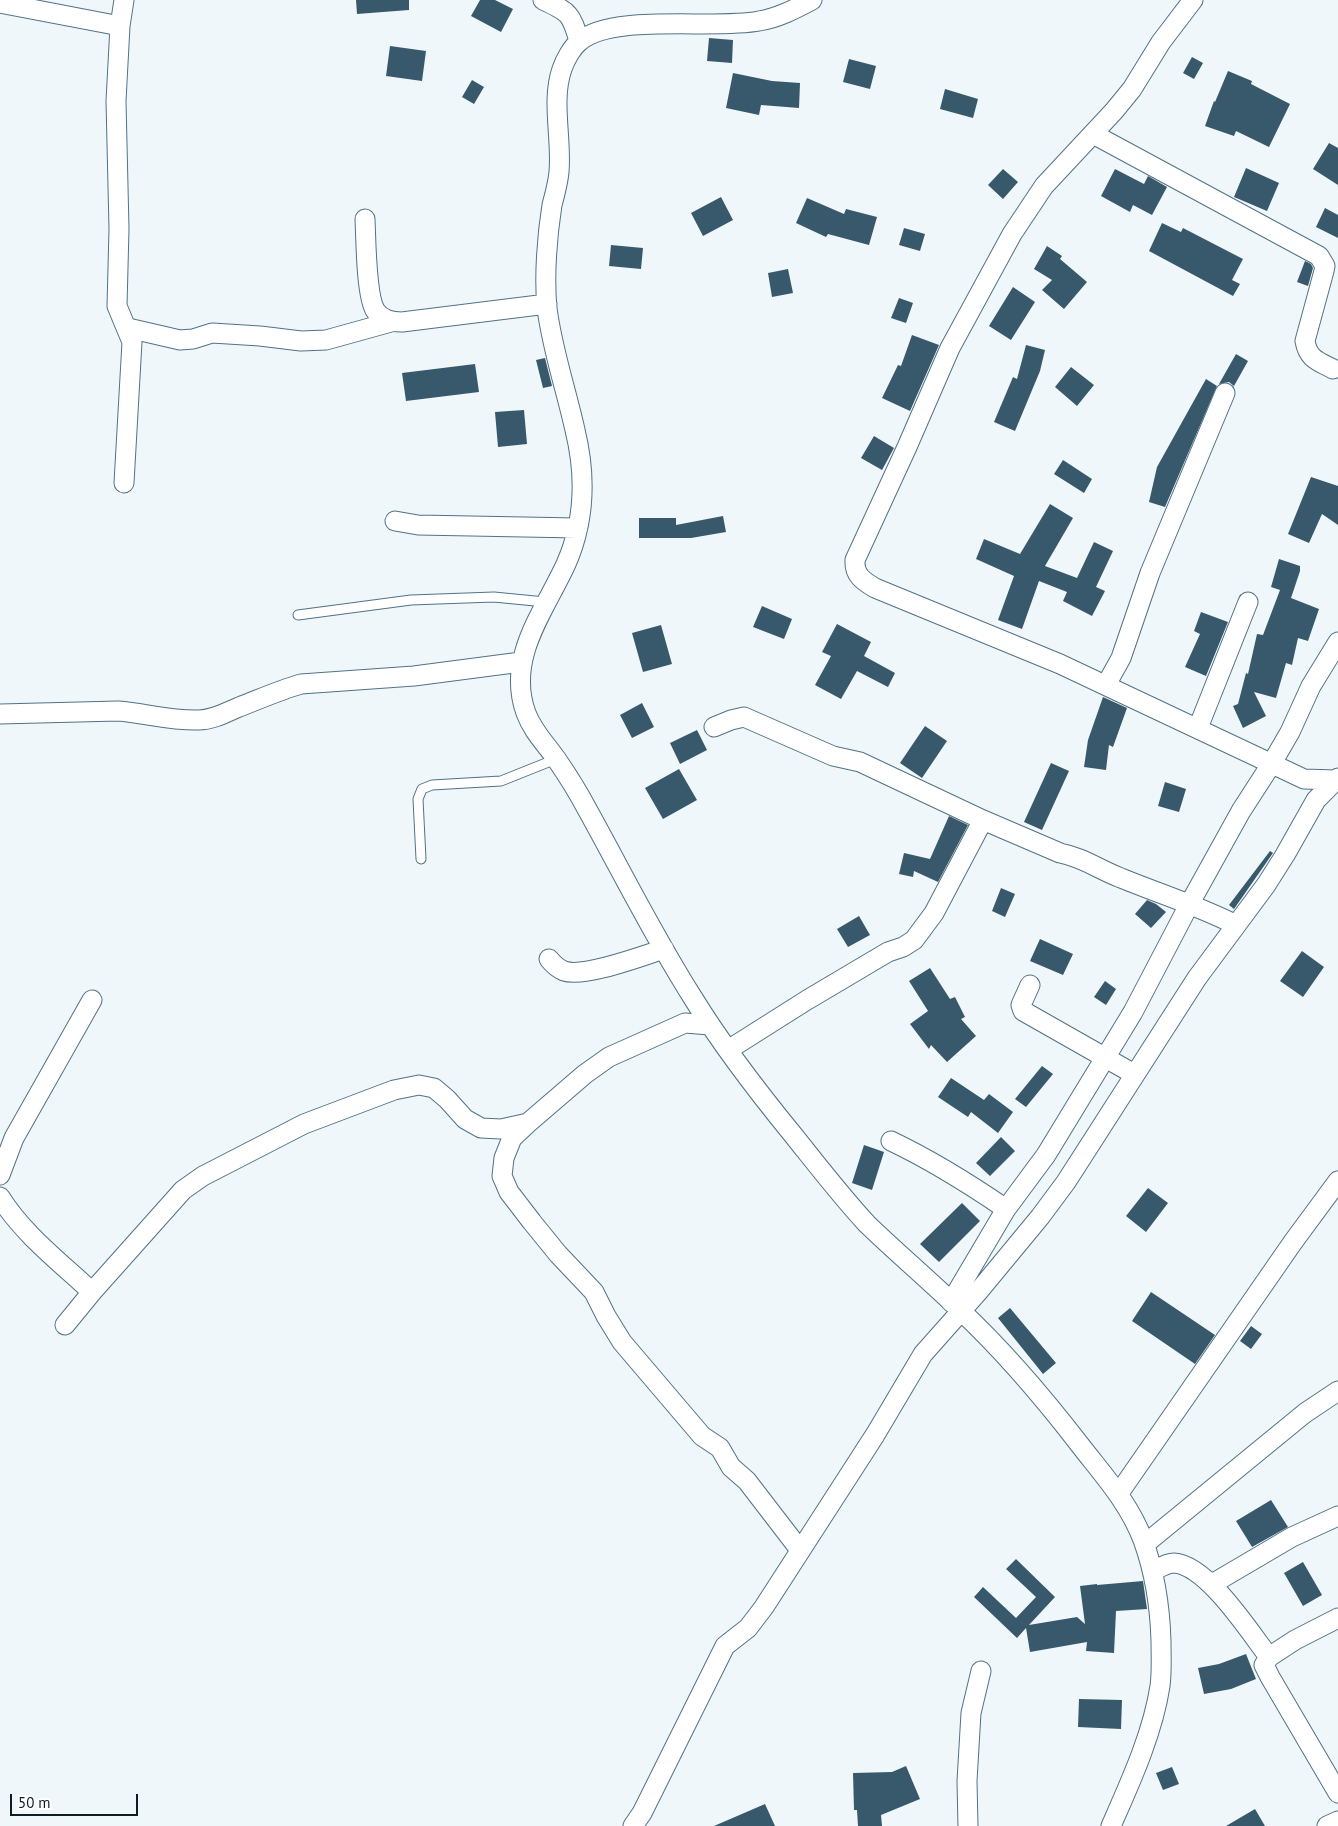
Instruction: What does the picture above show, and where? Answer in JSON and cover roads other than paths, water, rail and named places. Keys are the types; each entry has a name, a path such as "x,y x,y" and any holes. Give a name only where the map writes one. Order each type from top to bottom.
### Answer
{"street":[{"path":"124,0 120,26 116,101 119,229 117,306 121,318 128,328 132,342 124,482"},
{"path":"543,0 564,9 573,19 579,41"},
{"path":"812,0 778,7 758,22 602,29 579,41 560,72 558,98 559,175 547,245 547,304 563,385 576,430 583,489 577,528 567,562 545,602 520,662 519,684 524,708 534,731 576,789 693,1000 754,1087 844,1199 872,1229 956,1306 1018,1368 1119,1493 1136,1522 1153,1571 1160,1605 1160,1686 1145,1742 1111,1826"},
{"path":"1193,0 1167,34 1132,89 1044,186 1012,234 950,348 855,560 855,565 862,580 875,588 1060,664 1304,779 1337,779"},
{"path":"0,3 120,26"},
{"path":"1093,134 1318,256 1325,266 1305,341 1307,352 1310,356 1333,369"},
{"path":"365,219 369,285 374,309 391,322"},
{"path":"128,328 180,340 212,334 260,336 301,342 326,340 391,322 547,304"},
{"path":"1106,685 1121,658 1150,572 1225,393"},
{"path":"395,522 418,525 577,528"},
{"path":"1198,728 1248,602"},
{"path":"633,1826 725,1646 755,1620 875,1435 923,1354 956,1306 1006,1209 1046,1154 1133,1012 1190,903 1241,811 1272,764 1290,732 1311,686 1338,642"},
{"path":"0,714 118,711 200,720 222,714 301,684 414,676 520,662"},
{"path":"714,727 744,717 833,756 860,762 983,820 1060,853 1077,858 1129,882 1190,903 1236,925"},
{"path":"1304,779 1316,800"},
{"path":"956,1306 1040,1216 1066,1182 1197,978 1266,886 1316,800 1337,779"},
{"path":"728,1050 888,952 903,947 914,940 934,913 983,820"},
{"path":"549,959 556,967 565,971 575,972 608,967 664,950"},
{"path":"1030,985 1021,1005 1023,1011 1134,1074"},
{"path":"0,1175 14,1138 92,1000"},
{"path":"685,1022 693,1000"},
{"path":"710,1025 685,1022 609,1057 585,1074 512,1138 504,1158 502,1176 509,1192 558,1254 594,1292 622,1342 702,1436 720,1448 731,1467 747,1481 766,1507 786,1529 800,1550"},
{"path":"66,1325 92,1292 183,1190 245,1153 313,1120 394,1090 419,1085 434,1088 447,1098 464,1119 480,1128 501,1129 528,1122"},
{"path":"891,1141 934,1162 1006,1209"},
{"path":"1119,1493 1293,1242 1338,1181"},
{"path":"0,1197 37,1241 92,1292"},
{"path":"1145,1544 1305,1413 1338,1391"},
{"path":"1212,1584 1292,1537 1338,1516"},
{"path":"786,1529 816,1526"},
{"path":"1153,1571 1172,1562 1187,1565 1212,1584 1268,1657"},
{"path":"1338,1618 1295,1640 1268,1657 1264,1665 1338,1793"},
{"path":"968,1826 967,1781 971,1713 981,1671"},
{"path":"1327,1826 1338,1820"}],"lane":[{"path":"298,615 411,600 494,597 545,602"},
{"path":"421,859 418,799 422,789 432,785 501,781 556,759"}]}
